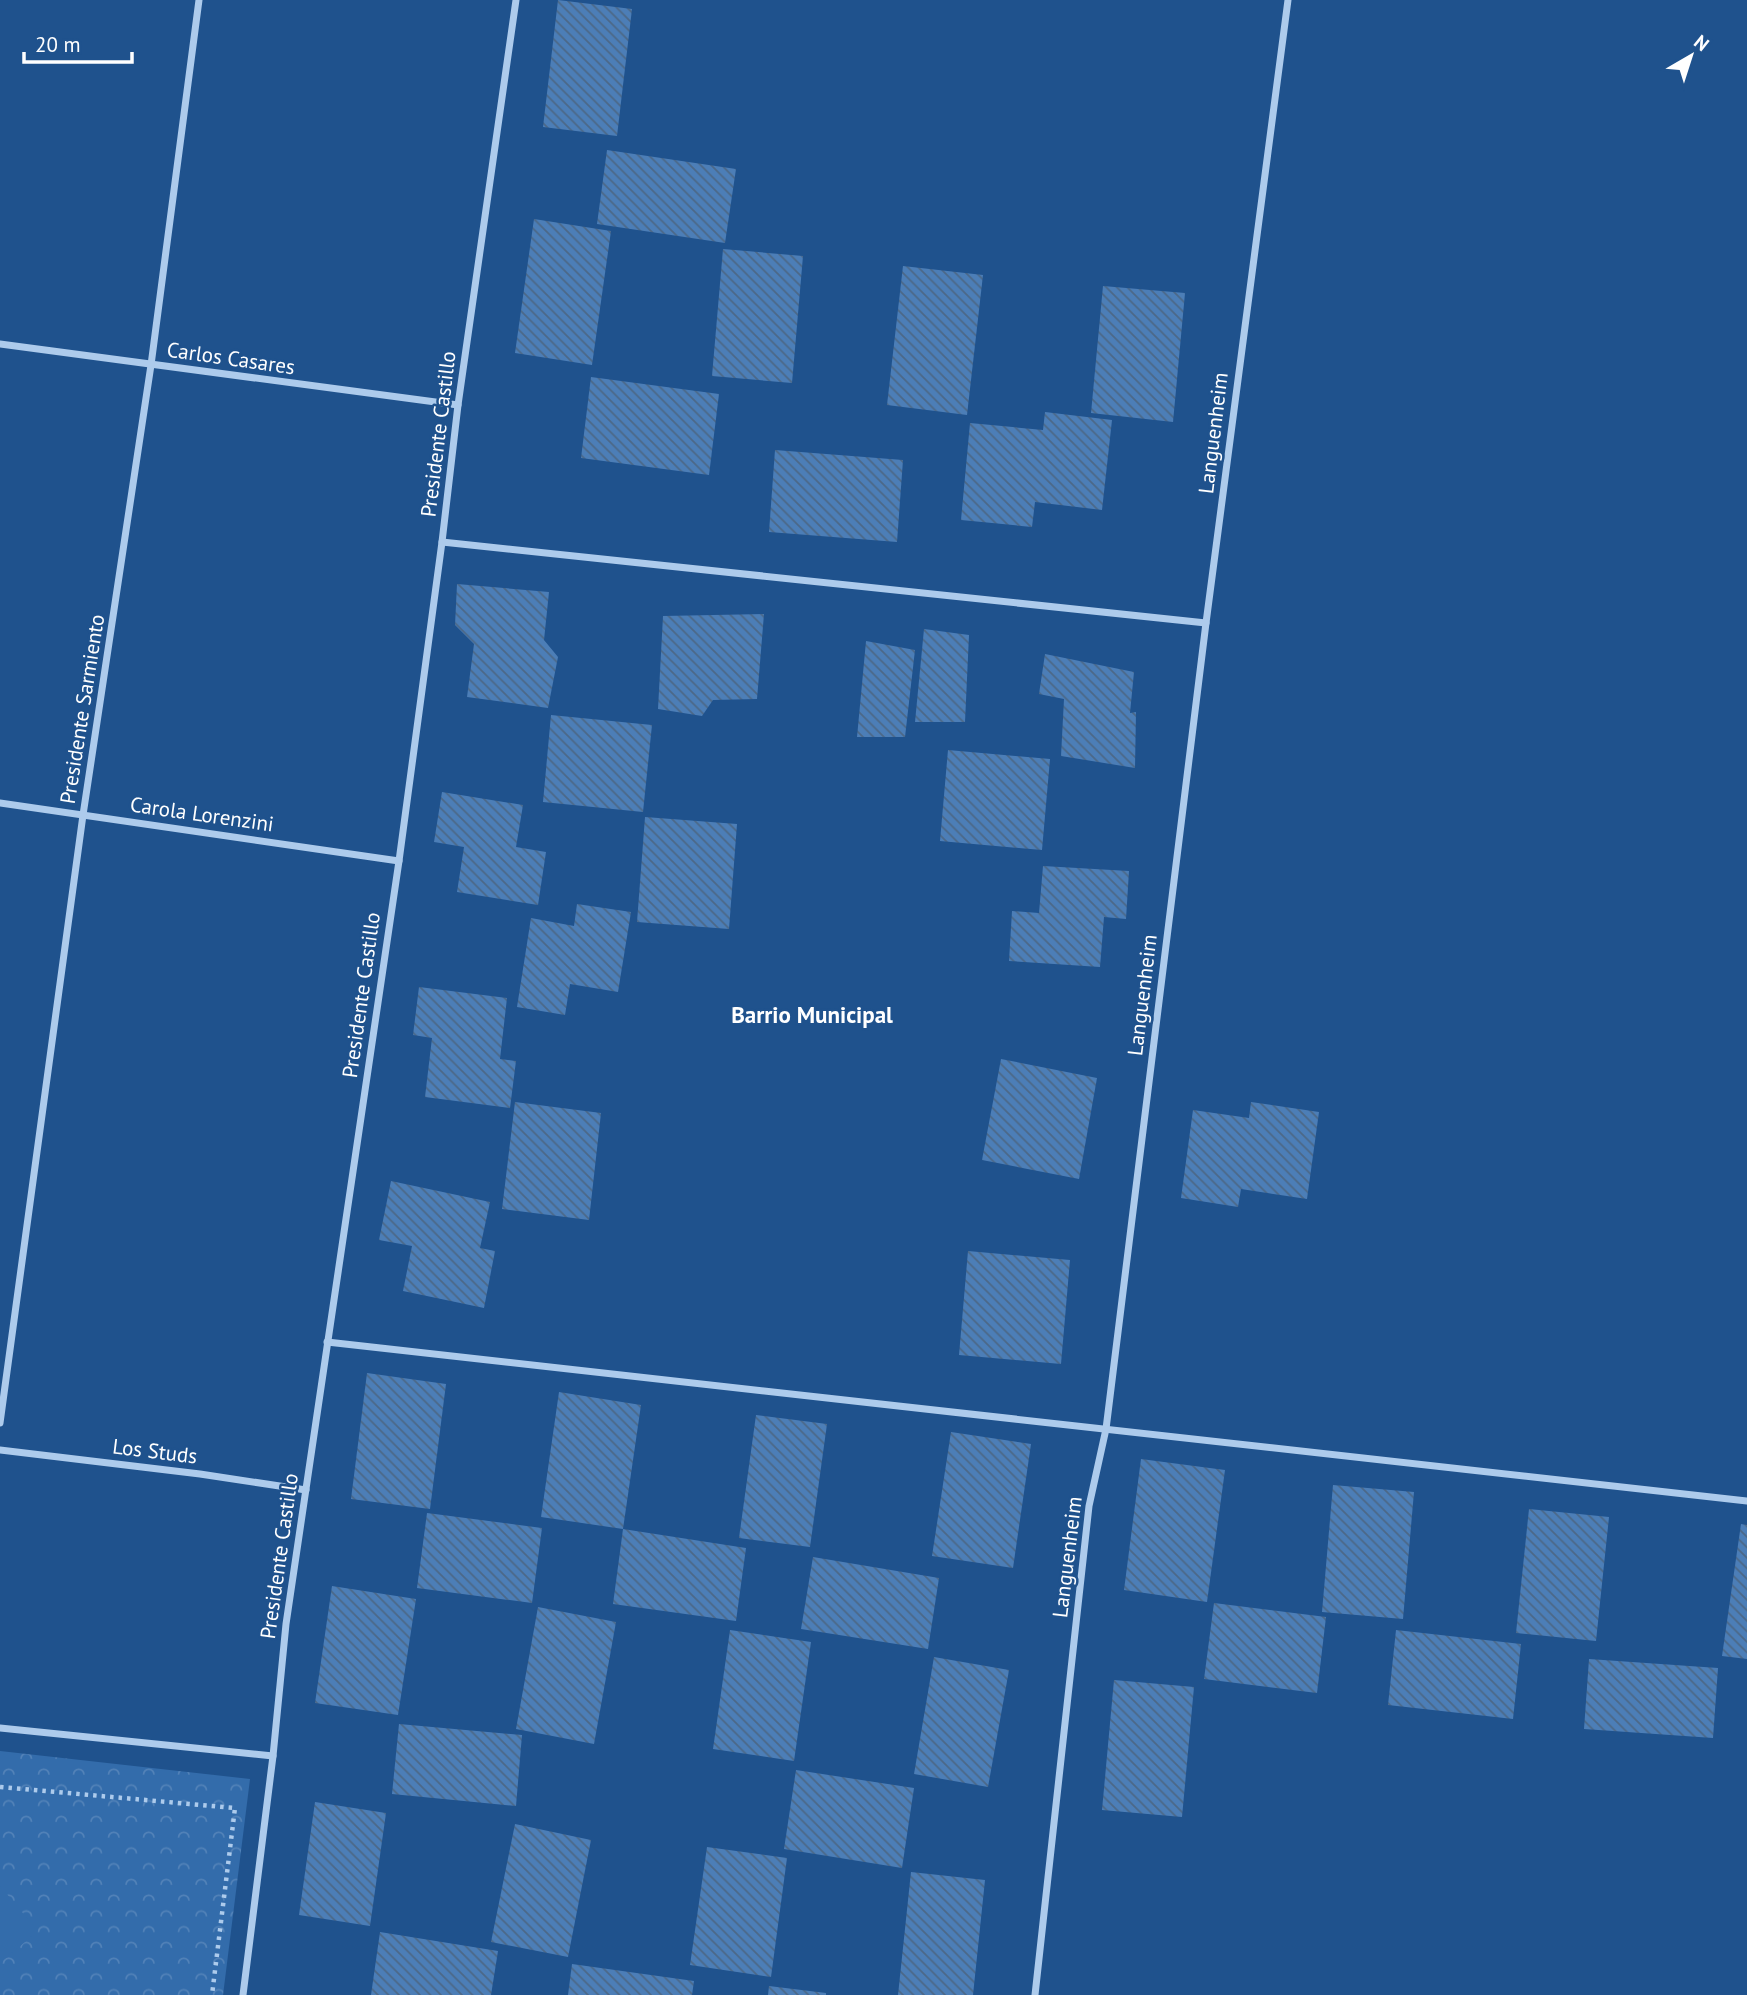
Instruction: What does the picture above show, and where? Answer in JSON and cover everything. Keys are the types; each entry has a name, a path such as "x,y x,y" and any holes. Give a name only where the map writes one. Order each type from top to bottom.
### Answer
{"street":[{"name":"Presidente Sarmiento","path":"0,1423 83,815 151,365 199,0"},
{"name":"Presidente Castillo","path":"243,1995 273,1756 286,1624 399,861 443,542 458,405 516,0"},
{"name":"Languenheim","path":"1035,1995 1089,1506 1106,1429 1287,0"},
{"name":"Carlos Casares","path":"0,344 458,405"},
{"path":"443,542 1206,623"},
{"name":"Carola Lorenzini","path":"0,803 399,861"},
{"path":"327,1342 1747,1501"},
{"name":"Los Studs","path":"0,1450 200,1474 306,1490"},
{"path":"0,1728 273,1756"}],"path":[{"path":"0,1787 235,1808 212,1995"}],"green space":[{"path":"0,1751 250,1779 223,1995 0,1995"},
{"path":"0,1886 38,1931 0,1963"}],"building":[{"path":"558,0 632,9 617,136 543,127"},
{"path":"607,150 736,169 725,243 597,224"},
{"path":"534,219 611,231 592,365 515,353"},
{"path":"723,249 803,256 792,383 712,376"},
{"path":"903,266 983,275 967,415 887,405"},
{"path":"1103,286 1185,293 1173,422 1091,413"},
{"path":"591,377 719,394 709,475 581,458"},
{"path":"1045,412 1112,420 1102,510 1035,502 1032,527 961,520 970,423 1043,430"},
{"path":"775,450 903,460 897,542 769,532"},
{"path":"457,584 549,592 544,640 558,657 548,708 467,697 474,644 455,625"},
{"path":"764,614 757,699 713,700 702,716 658,709 663,616"},
{"path":"924,629 969,635 965,722 915,722"},
{"path":"866,641 915,650 905,737 857,737"},
{"path":"1045,654 1134,672 1130,713 1136,712 1135,768 1061,756 1064,699 1039,694"},
{"path":"551,715 652,725 643,812 543,802"},
{"path":"948,750 1050,759 1042,850 940,841"},
{"path":"442,792 523,805 516,847 546,852 538,905 457,892 464,847 434,842"},
{"path":"645,817 737,824 729,929 637,922"},
{"path":"1043,866 1129,871 1126,919 1104,917 1100,967 1009,961 1012,911 1039,913"},
{"path":"577,904 631,912 618,992 570,984 565,1015 517,1007 531,918 574,926"},
{"path":"419,987 507,998 500,1059 516,1061 510,1108 425,1097 432,1038 413,1035"},
{"path":"1001,1059 1097,1078 1079,1179 982,1160"},
{"path":"515,1102 601,1113 589,1220 502,1209"},
{"path":"1251,1102 1319,1112 1307,1199 1241,1189 1238,1207 1181,1198 1193,1110 1249,1118"},
{"path":"391,1181 490,1202 480,1248 495,1251 484,1308 403,1291 412,1246 379,1240"},
{"path":"968,1251 1070,1260 1061,1364 959,1355"},
{"path":"367,1373 446,1384 430,1509 351,1499"},
{"path":"559,1392 641,1405 623,1529 541,1517"},
{"path":"756,1415 827,1424 810,1547 739,1538"},
{"path":"951,1432 1031,1444 1013,1568 932,1556"},
{"path":"1141,1459 1225,1470 1207,1602 1124,1590"},
{"path":"1333,1485 1414,1492 1403,1619 1322,1612"},
{"path":"1529,1509 1609,1517 1596,1641 1516,1633"},
{"path":"427,1513 542,1528 532,1603 417,1588"},
{"path":"1741,1524 1747,1525 1747,1659 1722,1656"},
{"path":"623,1529 746,1548 736,1621 613,1604"},
{"path":"813,1557 939,1578 928,1649 801,1629"},
{"path":"332,1586 416,1599 398,1715 315,1703"},
{"path":"1214,1603 1326,1617 1317,1693 1204,1679"},
{"path":"538,1607 616,1622 594,1744 516,1729"},
{"path":"730,1630 811,1642 794,1761 713,1749"},
{"path":"1396,1630 1521,1644 1513,1719 1388,1705"},
{"path":"934,1657 1009,1670 988,1787 914,1774"},
{"path":"1589,1659 1718,1668 1713,1738 1584,1729"},
{"path":"1114,1680 1194,1687 1182,1817 1102,1810"},
{"path":"399,1724 522,1735 516,1806 392,1794"},
{"path":"796,1770 914,1788 902,1868 784,1849"},
{"path":"315,1802 386,1813 370,1926 299,1915"},
{"path":"515,1824 591,1840 568,1957 491,1942"},
{"path":"707,1847 787,1858 771,1977 690,1965"},
{"path":"911,1872 985,1880 973,1995 898,1995"},
{"path":"380,1932 498,1951 491,1995 371,1995"},
{"path":"572,1964 694,1981 692,1995 568,1995"},
{"path":"769,1986 826,1993 826,1995 768,1995"}],"district":[{"name":"Barrio Municipal","path":"812,1014"}]}
